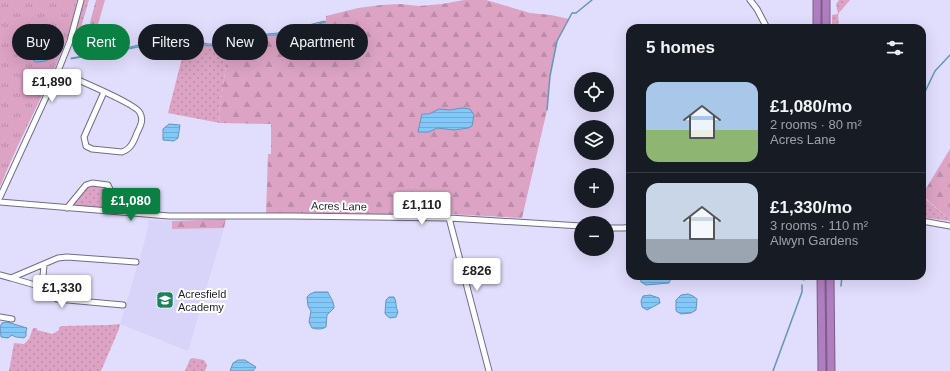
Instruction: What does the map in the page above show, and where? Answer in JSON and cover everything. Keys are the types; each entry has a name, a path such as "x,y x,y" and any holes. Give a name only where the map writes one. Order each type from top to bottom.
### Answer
{"highway":[{"path":"816,0 817,24"},
{"path":"826,0 826,24"},
{"path":"821,280 822,371"},
{"path":"830,280 831,371"}],"street":[{"path":"0,197 58,71 70,41 81,0"},
{"path":"750,0 757,8 765,24"},
{"path":"58,71 104,92 140,111 142,122 130,147 122,152 92,149 86,146 84,137 104,92"},
{"path":"67,208 86,185 92,183 108,185 120,212"},
{"name":"Acres Lane","path":"0,202 169,216 449,218 574,226"},
{"path":"449,218 489,371"},
{"path":"926,222 950,226"},
{"path":"614,228 626,228"},
{"path":"11,278 58,258 67,257 136,262"},
{"path":"42,287 44,265"},
{"path":"0,275 42,287 57,299 123,305"},
{"path":"0,317 12,319"}],"shaded area":[{"name":"Acresfield Academy","path":"148,220 172,221 172,229 224,228 188,351 120,324 144,244"}],"green space":[{"path":"0,0 77,0 72,24 64,44 64,24 12,24 12,60 58,60 0,187"},
{"path":"84,0 89,0 82,24 78,24"},
{"path":"96,0 105,0 98,24 90,24"},
{"path":"464,0 486,0 530,13 551,15 569,19 557,41 550,76 547,110 522,218 449,214 266,214 268,154 271,154 271,124 220,123 219,112 227,60 268,60 268,35 276,35 276,60 368,60 368,24 320,24 326,22 326,16 358,8 381,5 400,4 419,6"},
{"path":"839,0 850,0 838,14 836,4"},
{"path":"838,14 839,24 832,24 832,15"},
{"path":"204,44 212,46 212,60 227,60 219,112 220,123 168,113 181,60 204,60"},
{"path":"950,149 950,220 926,199 926,188"},
{"path":"92,185 106,187 108,189 114,205 113,208 76,207 74,205 74,202 86,188"},
{"path":"926,199 950,220 926,218"},
{"path":"226,219 224,228 172,229 172,221"},
{"path":"120,324 101,371 9,371 14,343 24,344 29,339 33,328 53,334 59,330 59,327 63,326"},
{"path":"193,358 204,360 207,365 205,371 185,371 190,359"}],"water":[{"path":"324,21 326,22 319,24 312,24"},
{"path":"276,33 276,35 268,35 268,34"},
{"path":"204,43 212,44 212,46 204,44"},
{"path":"138,45 138,47 130,49 130,47"},
{"path":"33,60 47,60 46,61 36,62"},
{"path":"462,108 470,109 474,115 472,126 454,130 437,128 429,132 418,132 422,114 429,114 439,109 450,110"},
{"path":"169,124 180,125 178,138 174,141 163,140 163,129"},
{"path":"641,280 670,280 669,283 646,285 641,282"},
{"path":"315,292 328,292 334,305 334,308 327,315 326,327 320,329 312,328 309,322 311,311 308,306 307,297"},
{"path":"688,294 697,299 696,310 691,313 681,314 676,311 676,300 681,295"},
{"path":"650,295 659,298 660,303 647,310 642,307 641,301 643,296"},
{"path":"389,297 394,297 395,299 398,312 396,317 390,318 385,313 386,300"},
{"path":"7,322 27,328 26,336 24,338 12,335 8,338 1,337 0,327 2,323"},
{"path":"238,360 245,360 256,367 253,371 230,371 233,363"}],"waterway":[{"path":"547,110 550,76 557,41 572,13 576,13 592,0"},
{"path":"926,90 935,71 950,55"},
{"path":"841,286 842,280"},
{"path":"773,371 802,292 802,285"}],"place":[{"name":"Acresfield Academy","path":"165,300"}]}
